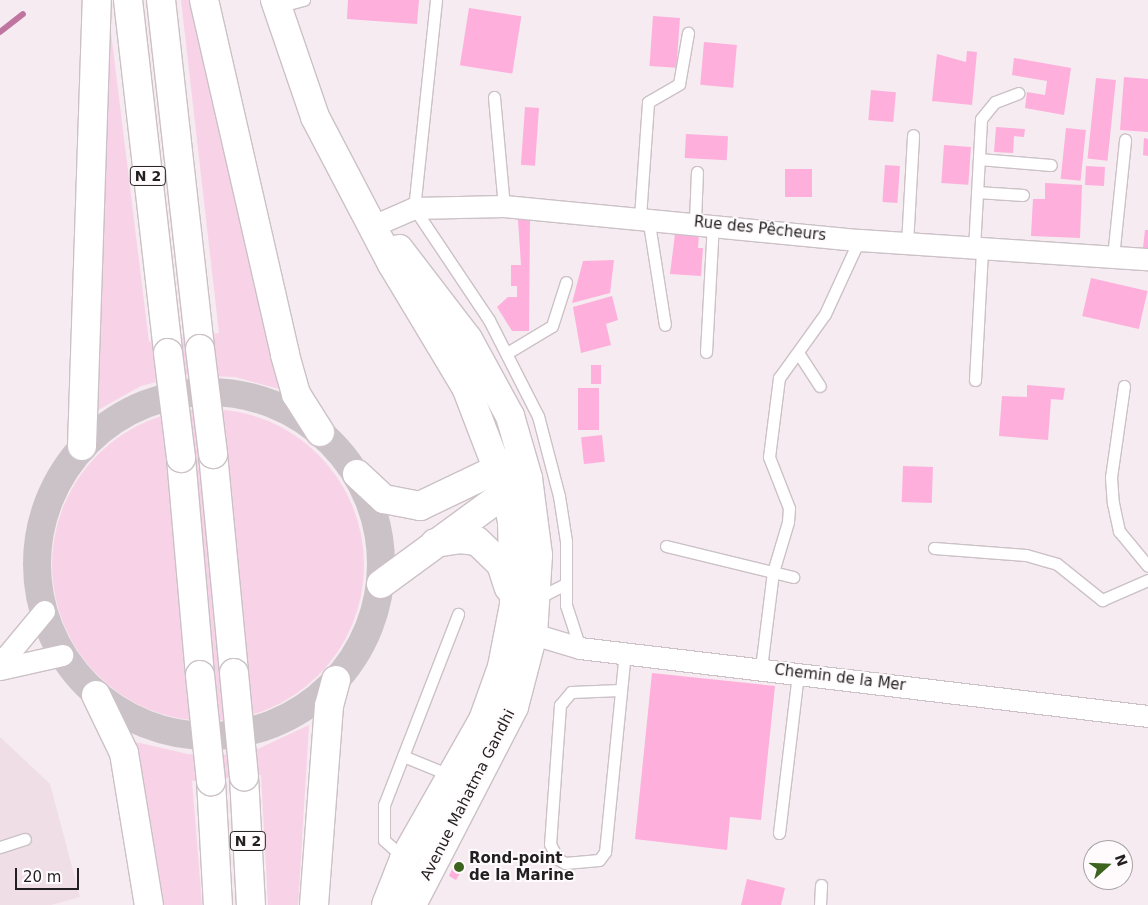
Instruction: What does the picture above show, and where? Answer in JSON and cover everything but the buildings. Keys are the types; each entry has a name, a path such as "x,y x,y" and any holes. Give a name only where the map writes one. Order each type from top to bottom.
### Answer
{"main road":[{"path":"82,446 97,0"},
{"name":"N 2","path":"128,0 181,458 211,781 218,905"},
{"name":"N 2","path":"160,0 213,454 244,778 251,905"},
{"path":"204,0 285,355 296,394 320,432"},
{"name":"Avenue Mahatma Gandhi","path":"276,3 315,117 375,225 392,264 453,364 514,473 514,561 526,601 533,634 514,707 416,866"},
{"name":"Avenue Mahatma Gandhi","path":"375,225 430,287 468,340 496,386 514,473 538,556 526,601 482,720 452,776 458,791 455,802 416,866 397,904"},
{"path":"453,364 454,383 475,440 458,486"},
{"path":"357,474 384,499 405,505 434,502 458,486 514,473"},
{"path":"382,584 433,544 514,473"},
{"path":"433,544 460,538 490,549 526,601"},
{"path":"514,561 527,581 522,621 533,634"},
{"path":"314,905 328,706 336,680"},
{"path":"96,695 124,753 149,905"}],"street":[{"name":"Rue des Pêcheurs","path":"375,225 414,208 504,206 704,222 907,244 1148,259"},
{"path":"0,664 44,611"},
{"name":"Chemin de la Mer","path":"533,634 580,648 624,651 1148,716"},
{"path":"0,669 62,655"}],"lane":[{"path":"276,3 304,0"},
{"path":"436,0 414,208 507,353 524,383 548,450 566,540 566,605 580,648"},
{"path":"665,325 644,217 648,102 679,84 688,33"},
{"path":"975,380 978,249 977,192 981,119 996,102 1018,93"},
{"path":"494,97 504,206"},
{"path":"907,244 913,135"},
{"path":"1113,257 1125,140"},
{"path":"979,159 1051,165"},
{"path":"697,172 704,222 706,352"},
{"path":"977,192 1023,195"},
{"path":"761,668 773,572 789,508 769,457 779,378 799,354 824,314 859,240"},
{"path":"507,353 552,326 566,282"},
{"path":"799,354 820,386"},
{"path":"1124,386 1111,477 1112,503 1119,531 1148,566"},
{"path":"666,546 793,577"},
{"path":"934,548 1026,555 1049,562 1102,600 1148,580"},
{"path":"526,601 566,584"},
{"path":"416,866 384,840 382,823 384,805 458,614"},
{"path":"620,690 571,692 560,705 550,844 558,859 565,863 599,860 605,852 624,651"},
{"path":"779,833 798,673"},
{"path":"403,756 452,776"},
{"path":"0,847 25,839"},
{"path":"820,905 821,886"}],"shaded area":[{"path":"107,0 149,342 219,333 181,0 191,0 283,390 235,377 183,375 141,386 98,410"},
{"path":"193,409 223,409 268,420 295,435 319,454 338,478 353,505 364,550 364,580 353,625 338,652 319,676 295,695 268,710 223,721 193,721 163,715 134,703 109,686 87,664 70,639 58,610 52,580 52,550 58,520 70,491 87,466 109,444 134,427 163,415"},
{"path":"309,725 298,905 268,905 261,775 192,781 202,905 158,905 131,741 188,754 226,755 260,748"},
{"path":"0,737 50,784 80,897 51,905 0,905"}],"waterway":[{"path":"0,32 23,14"}],"tunnel":[{"path":"192,392 226,392 259,399 290,412 305,421 331,442 352,468 368,498 378,530 381,564 378,598 368,630 352,660 331,686 305,707 290,716 259,729 226,736 192,736 159,729 128,716 100,697 76,673 57,645 44,614 37,581 37,547 44,514 57,483 76,455 100,431 128,412 159,399 192,392"}],"place":[{"name":"Rond-point de la Marine","path":"459,867"}]}
